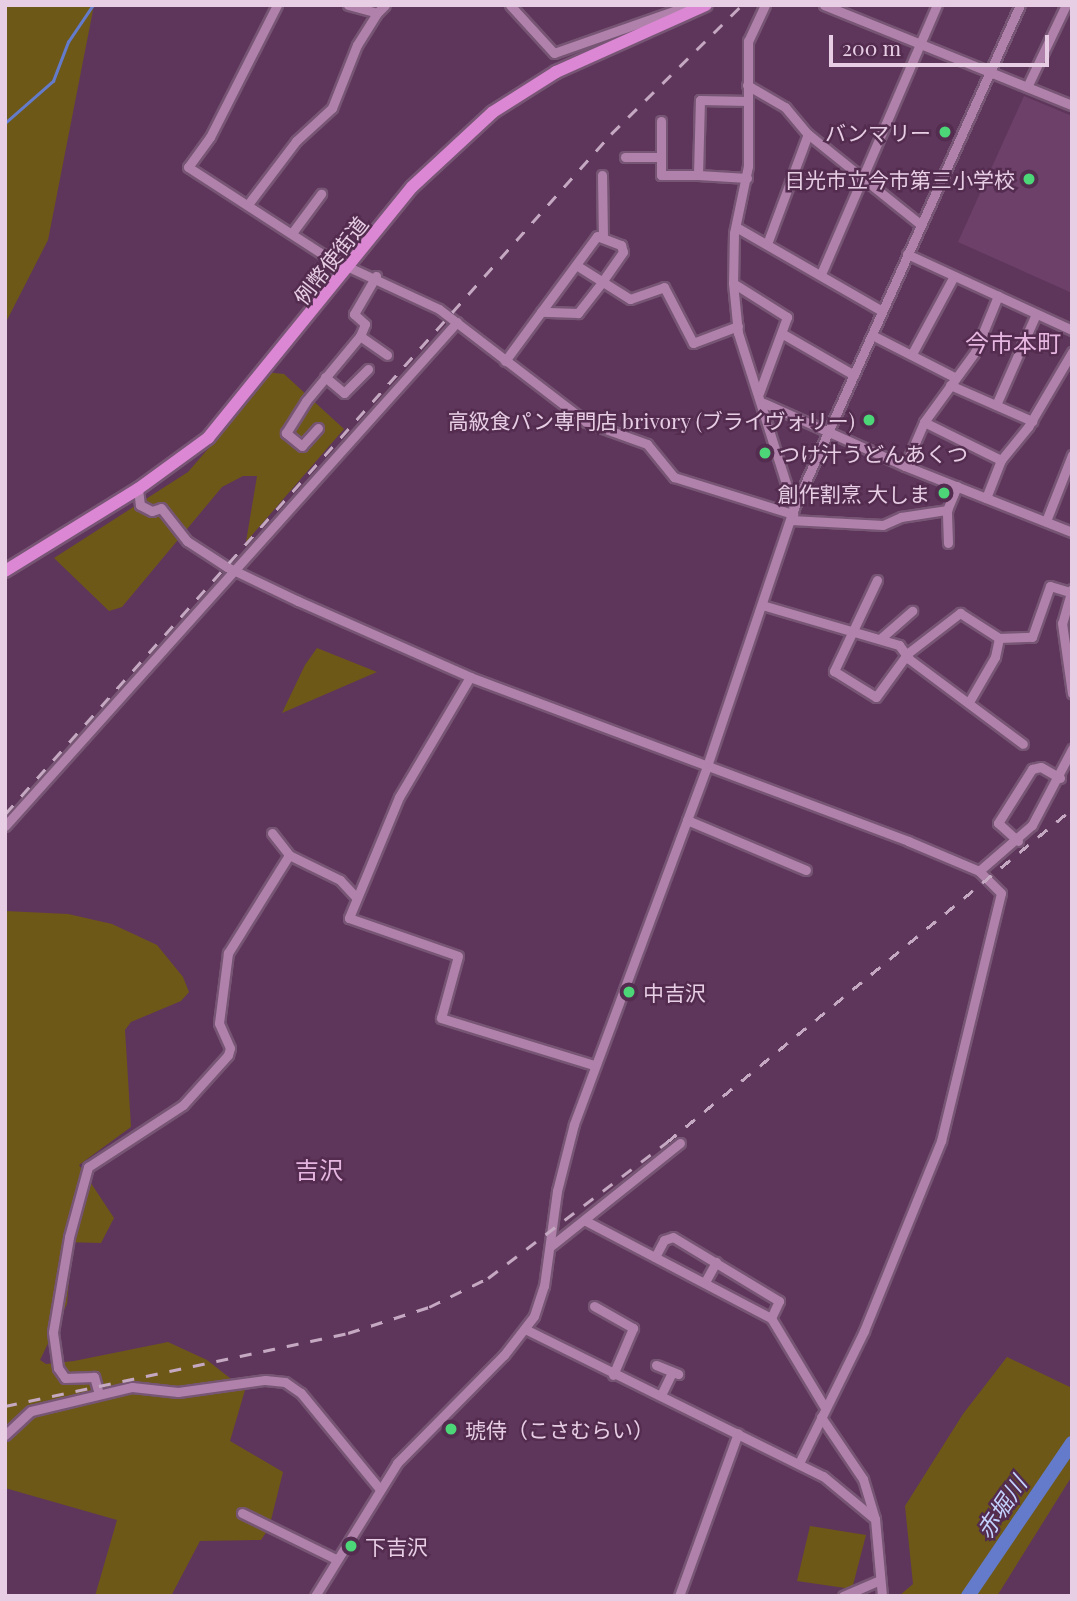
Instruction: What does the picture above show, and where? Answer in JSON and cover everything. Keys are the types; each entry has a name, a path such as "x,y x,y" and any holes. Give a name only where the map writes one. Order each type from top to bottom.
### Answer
{"highway":[{"name":"例幣使街道","path":"5,571 138,489 208,438 412,187 493,112 556,72 706,5"}],"street":[{"path":"277,5 210,137 188,167 249,203 327,257 376,276 457,322 586,422 647,444 674,477 793,514 883,525 901,517 947,510"},
{"path":"348,5 377,13"},
{"path":"249,203 296,141 332,107 357,45 377,13 386,5"},
{"path":"510,5 554,54 690,5"},
{"path":"765,5 747,41 747,178 736,227 733,283 738,326 764,403 793,514"},
{"path":"824,5 843,8 1072,105"},
{"path":"821,274 864,180 937,5"},
{"path":"314,1596 379,1488 421,1437 525,1329 540,1301 568,1141 707,765 793,514 920,224 1020,5"},
{"path":"1027,87 1066,5"},
{"path":"747,85 785,107 808,134 920,224"},
{"path":"698,175 700,100 748,101"},
{"path":"661,121 661,175 747,178"},
{"path":"767,244 808,134"},
{"path":"625,157 661,157"},
{"path":"602,175 603,238"},
{"path":"292,233 321,194"},
{"path":"736,227 882,311"},
{"path":"505,361 541,312 576,265 597,236 621,245 623,252 578,313 541,312"},
{"path":"907,254 1072,330"},
{"path":"576,265 630,299 664,286 693,343 738,326"},
{"path":"318,428 302,446 286,433 324,377 360,336 365,324 354,314 376,276"},
{"path":"913,352 954,276"},
{"path":"733,283 787,317 783,334 759,393"},
{"path":"905,466 924,422 975,352 998,296"},
{"path":"996,405 1037,314"},
{"path":"5,826 457,322"},
{"path":"783,334 854,375"},
{"path":"872,334 913,352 953,381 1032,421"},
{"path":"360,336 387,355"},
{"path":"986,498 1001,460 1032,421 1072,352"},
{"path":"324,377 344,393 368,369"},
{"path":"764,403 905,466 1072,532"},
{"path":"924,422 1001,460"},
{"path":"1046,521 1071,458"},
{"path":"948,543 947,510 957,486"},
{"path":"138,489 141,505 152,512 161,508 187,541 235,572 470,677 707,765 979,872 1001,893 947,1122 864,1331 799,1463"},
{"path":"877,580 856,632 834,671 876,697 908,653 960,613 999,638 1032,638 1050,586 1071,590 1062,623 1072,693"},
{"path":"762,605 880,639 908,653"},
{"path":"880,639 912,611"},
{"path":"969,702 995,657 999,638"},
{"path":"908,653 909,659 1023,744"},
{"path":"470,677 399,797 349,918 458,956 441,1018 594,1065"},
{"path":"979,872 1018,841 1060,778 1072,749"},
{"path":"1018,841 998,823 1032,769 1041,767 1060,778"},
{"path":"687,820 806,870"},
{"path":"272,833 289,855 340,880 356,897"},
{"path":"99,1394 94,1377 65,1378 58,1368 53,1332 69,1237 88,1167 183,1105 228,1055 230,1048 219,1023 228,953 289,855"},
{"path":"551,1246 680,1143"},
{"path":"584,1220 771,1318 823,1413 856,1462 875,1519 882,1596"},
{"path":"656,1257 669,1236 779,1301 771,1318"},
{"path":"705,1283 716,1262"},
{"path":"594,1306 633,1328 613,1375"},
{"path":"525,1329 613,1375 661,1395 799,1463 837,1484 875,1519"},
{"path":"656,1365 675,1373 661,1395"},
{"path":"5,1435 31,1411 132,1387 178,1392 265,1380 285,1382 301,1393 379,1488"},
{"path":"679,1596 738,1433"},
{"path":"242,1513 337,1559"},
{"path":"843,1596 880,1580"}],"shaded area":[{"path":"5,5 94,5 48,240 5,324"},
{"name":"日光市立今市第三小学校","path":"1024,96 1072,116 1072,293 958,242"},
{"path":"265,372 284,374 344,429 246,542 257,476 243,476 222,487 122,607 109,611 54,558 188,472 226,428"},
{"path":"317,648 377,672 282,713 305,665"},
{"path":"5,911 68,914 112,924 157,945 183,977 189,992 181,1001 131,1022 125,1030 131,1127 79,1165 114,1218 101,1243 65,1242 70,1270 67,1304 40,1360 46,1364 74,1361 168,1342 207,1360 245,1390 230,1441 283,1472 269,1528 261,1540 200,1541 171,1596 95,1596 117,1520 5,1488"},
{"path":"1007,1357 1072,1388 1072,1476 997,1596 899,1596 913,1584 905,1506 963,1414"},
{"path":"810,1526 866,1535 852,1589 797,1581"}],"waterway":[{"path":"5,123 53,81 68,42 93,5"},
{"name":"赤堀川","path":"968,1596 1072,1443"}],"railway":[{"path":"5,814 611,134 742,5"},
{"path":"5,1406 348,1333 429,1307 488,1278 667,1142 1072,809"}],"place":[{"name":"バンマリー","path":"945,132"},
{"name":"日光市立今市第三小学校","path":"1029,179"},
{"name":"高級食パン専門店 brivory (ブライヴォリー)","path":"869,420"},
{"name":"つけ汁うどんあくつ","path":"765,453"},
{"name":"創作割烹 大しま","path":"944,493"},
{"name":"中吉沢","path":"629,992"},
{"name":"琥侍（こさむらい）","path":"451,1429"},
{"name":"下吉沢","path":"351,1546"}],"district":[{"name":"今市本町","path":"1013,343"},
{"name":"吉沢","path":"319,1170"}]}
